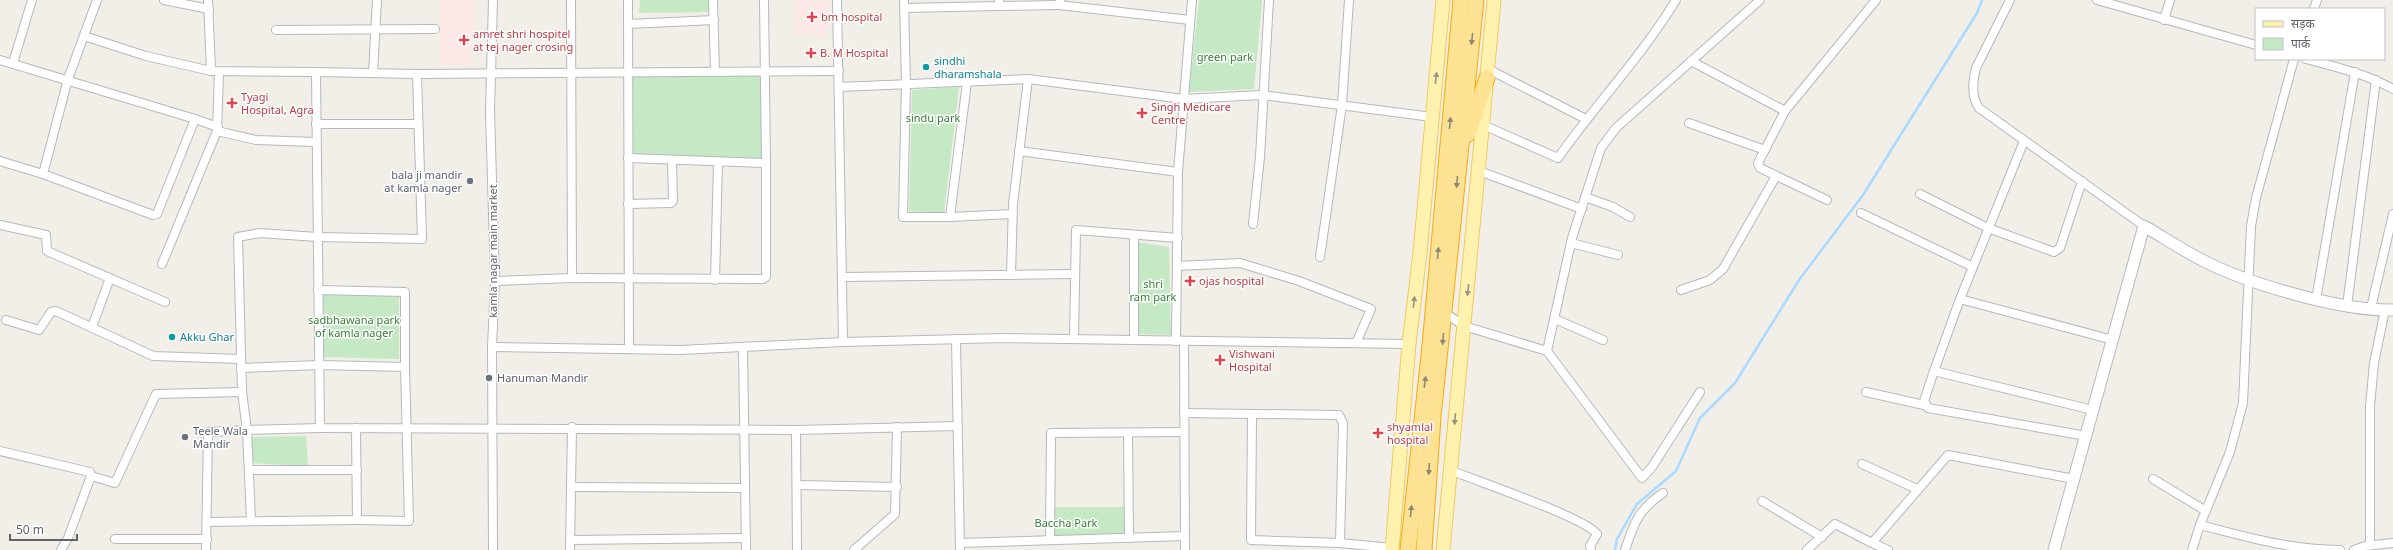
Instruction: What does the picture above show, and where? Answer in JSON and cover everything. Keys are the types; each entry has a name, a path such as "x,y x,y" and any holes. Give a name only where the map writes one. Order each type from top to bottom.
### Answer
{"highway":[{"path":"1451,0 1456,58"},
{"path":"1408,550 1430,346 1461,0"},
{"path":"1424,550 1433,417 1445,313 1476,0"},
{"path":"1460,156 1488,74"}],"main road":[{"path":"1392,549 1409,344 1420,253 1443,0"},
{"path":"1444,550 1450,470 1494,0"}],"street":[{"path":"13,63 32,0"},
{"path":"43,174 68,80 97,0"},
{"path":"164,0 209,9"},
{"path":"208,0 210,71"},
{"path":"373,73 376,0"},
{"name":"kamla nagar main market","path":"493,0 490,112 495,281 492,346 494,550"},
{"path":"571,0 572,278"},
{"path":"628,0 629,350"},
{"path":"713,0 715,72"},
{"path":"495,281 572,278 715,280 762,279 766,277 764,0"},
{"path":"837,0 843,342"},
{"path":"1185,550 1184,412 1177,266 1178,172 1192,0"},
{"path":"1254,224 1260,157 1262,95 1269,0"},
{"path":"1320,257 1342,105 1349,0"},
{"path":"1483,124 1501,131 1556,158 1586,119 1654,37 1676,0"},
{"path":"1547,351 1571,244 1601,148 1610,135 1760,0"},
{"path":"1827,200 1776,176 1758,165 1785,111 1876,0"},
{"path":"2010,0 1976,68 1974,96 1979,108 2144,226 2202,260 2249,280 2316,300 2347,306 2389,310 2374,363 2370,406 2370,545"},
{"path":"2097,0 2255,45"},
{"path":"2164,20 2170,0"},
{"path":"1012,214 906,218 902,214 906,84 904,4 1059,3 1190,20"},
{"path":"628,24 714,20"},
{"path":"276,30 374,31 435,29"},
{"path":"84,36 146,56 219,73 316,72 417,74 839,71"},
{"path":"0,60 195,119 218,129 256,140 316,142"},
{"path":"2192,550 2200,525 2230,452 2243,403 2251,226 2256,198 2294,60"},
{"path":"2310,60 2355,72 2376,80 2393,89"},
{"path":"1691,62 1785,111"},
{"path":"316,72 320,428"},
{"path":"2316,300 2355,72"},
{"path":"162,264 218,129 219,73"},
{"path":"252,520 247,430 242,392 239,236 260,233 318,237 422,239 417,74"},
{"path":"1488,74 1586,119"},
{"path":"839,87 1028,80 1184,99 1262,95 1432,116"},
{"path":"1011,275 1012,214 1028,80"},
{"path":"2347,306 2376,80"},
{"path":"950,216 967,82"},
{"path":"0,160 43,174 153,215 157,214 195,119"},
{"path":"1689,123 1765,150"},
{"path":"316,124 418,124"},
{"path":"1924,405 1934,371 1960,299 2024,141"},
{"path":"1019,151 1178,172"},
{"path":"628,158 766,164"},
{"path":"628,204 671,204 673,200 672,160"},
{"path":"715,280 718,162"},
{"path":"1479,171 1582,208"},
{"path":"1681,290 1710,280 1723,269 1776,176"},
{"path":"1920,194 1988,228 2054,252 2058,251 2082,181"},
{"path":"1585,197 1613,207 1630,217"},
{"path":"1861,213 1973,267"},
{"path":"2371,308 2393,214"},
{"path":"0,225 46,235 48,238 46,250 165,302"},
{"path":"2054,550 2144,226"},
{"path":"1074,339 1076,230 1178,238"},
{"path":"1134,235 1134,340"},
{"path":"1571,244 1618,255"},
{"path":"1177,266 1234,262 1299,280 1371,309 1356,343"},
{"path":"843,277 1075,274"},
{"path":"92,327 110,278"},
{"path":"207,522 252,520 409,521 406,429 405,292 318,290"},
{"path":"1960,299 2113,340"},
{"path":"6,320 39,330 51,312 56,311 155,356 241,359"},
{"path":"1445,313 1464,326 1547,351 1642,478 1652,467 1700,392"},
{"path":"1555,319 1603,340"},
{"path":"492,346 629,350 956,339 1074,339 1409,344"},
{"path":"956,339 960,546 1050,540 1185,536"},
{"path":"743,347 746,550"},
{"path":"241,368 319,365 405,367"},
{"path":"1934,371 2093,410"},
{"path":"0,451 90,472 91,476 115,483 156,394 242,392"},
{"path":"1866,392 1924,405 1928,408 2086,436"},
{"path":"1184,412 1252,415 1339,415 1342,418 1340,543"},
{"path":"1252,415 1251,540 1340,543 1392,549"},
{"path":"206,550 208,432 320,428 493,430 572,427 745,428 796,430 958,426"},
{"path":"570,550 572,427"},
{"path":"854,550 895,515 897,487 897,427"},
{"path":"356,428 357,520"},
{"path":"796,430 797,550"},
{"path":"1050,540 1051,433 1184,432"},
{"path":"1128,433 1129,538"},
{"path":"1872,543 1945,456 1952,454 2074,479"},
{"path":"1862,464 1917,489"},
{"path":"250,470 357,470"},
{"path":"1450,470 1549,509 1583,525 1596,533 1590,546 1591,550"},
{"path":"61,550 68,538 91,476"},
{"path":"2154,479 2206,512"},
{"path":"797,485 897,487"},
{"path":"571,487 745,488"},
{"path":"1625,550 1635,520 1652,500 1663,493"},
{"path":"1762,501 1822,537"},
{"path":"1807,550 1835,524 1888,550"},
{"path":"2200,525 2272,543 2308,550 2340,550"},
{"path":"570,540 746,538"},
{"path":"115,539 207,539"},
{"path":"2354,550 2370,545 2393,543"}],"shaded area":[{"path":"440,0 475,0 471,65 440,65"},
{"name":"bm hospital","path":"795,0 828,0 828,35 795,35"}],"green space":[{"path":"640,0 709,0 709,12 639,13"},
{"name":"green park","path":"1199,0 1262,0 1254,89 1189,92"},
{"path":"761,75 762,161 632,155 632,76"},
{"name":"sindu park","path":"959,87 944,213 909,211 912,90"},
{"name":"shri ram park","path":"1136,242 1169,247 1171,335 1138,334"},
{"name":"sadbhawana park of kamla nager","path":"323,295 399,296 399,359 322,357"},
{"path":"306,436 308,466 251,463 251,437"},
{"name":"Baccha Park","path":"1050,507 1129,507 1129,538 1050,540"}],"waterway":[{"path":"1615,550 1617,539 1637,504 1676,471 1700,418 1735,383 1799,280 1863,195 1977,13 1982,0"}],"place":[{"name":"bm hospital","path":"812,17"},
{"name":"amret shri hospitel at tej nager crosing","path":"464,40"},
{"name":"B. M Hospital","path":"811,53"},
{"name":"sindhi dharamshala","path":"926,67"},
{"name":"Tyagi Hospital, Agra","path":"232,103"},
{"name":"Singh Medicare Centre","path":"1142,113"},
{"name":"bala ji mandir at kamla nager","path":"470,181"},
{"name":"ojas hospital","path":"1190,281"},
{"name":"Akku Ghar","path":"172,337"},
{"name":"Vishwani Hospital","path":"1220,360"},
{"name":"Hanuman Mandir","path":"489,378"},
{"name":"shyamlal hospital","path":"1378,433"},
{"name":"Teele Wala Mandir","path":"185,437"}]}
